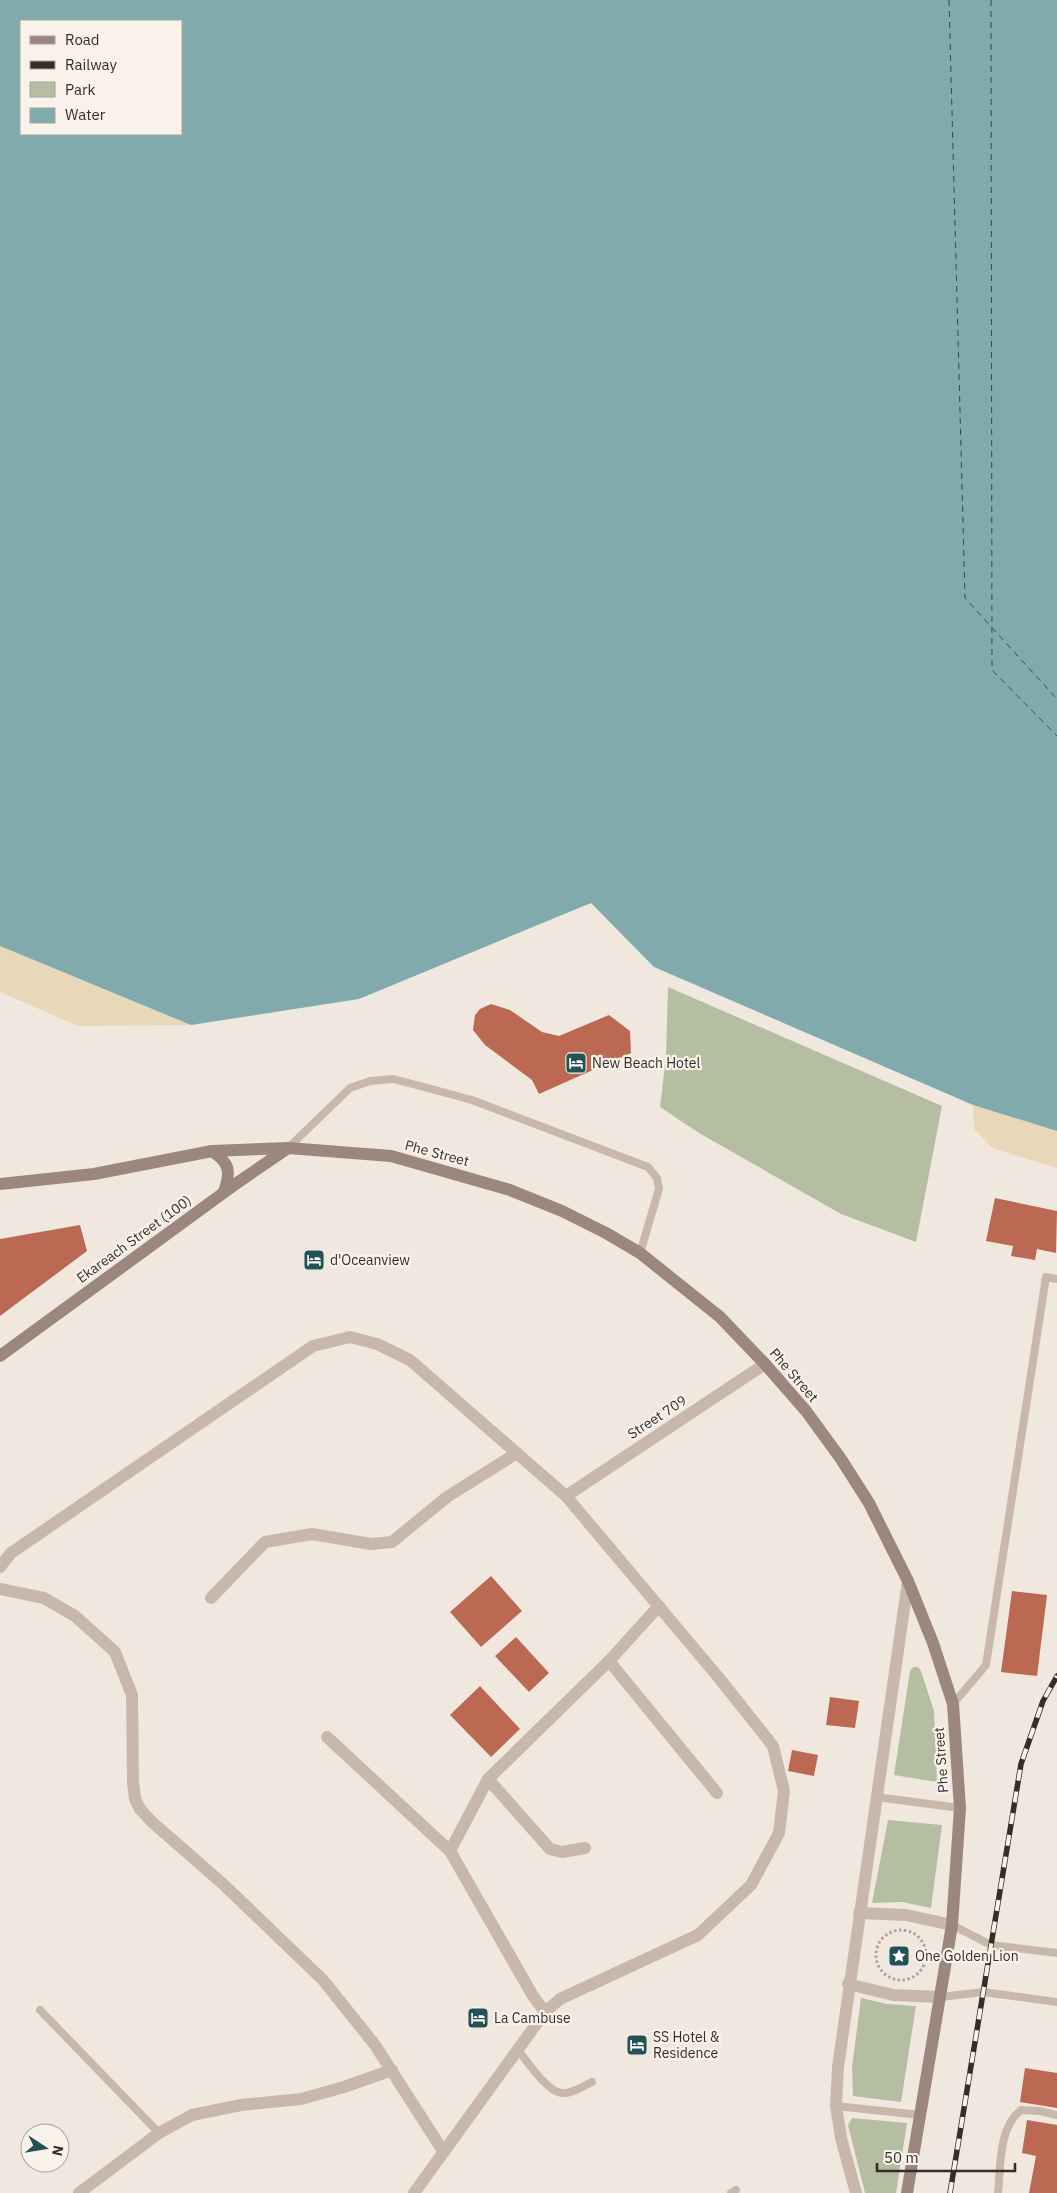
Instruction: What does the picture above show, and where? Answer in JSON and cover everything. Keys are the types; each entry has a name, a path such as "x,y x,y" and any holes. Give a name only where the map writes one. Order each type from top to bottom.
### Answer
{"street":[{"name":"Phe Street","path":"0,1184 94,1174 212,1151 288,1148 391,1156 510,1190 562,1211 606,1233 640,1253 720,1317 765,1364 806,1411 841,1459 869,1503 908,1581 933,1643 952,1704 960,1808 952,1925 907,2193"},
{"name":"Ekareach Street (100)","path":"0,1356 224,1192 288,1148"},
{"path":"212,1151 223,1159 228,1170 228,1181 224,1192"},
{"path":"0,1567 11,1553 313,1346 350,1337 377,1344 410,1360 566,1496 774,1746 784,1791 779,1834 751,1885 698,1934 560,1999 545,2012 414,2193"},
{"name":"Street 709","path":"566,1496 765,1364"},
{"path":"211,1598 266,1542 312,1534 371,1544 392,1542 447,1497 517,1453"},
{"path":"856,2193 841,2138 836,2106 838,2067 848,1984 908,1581"},
{"path":"0,1589 44,1598 75,1616 115,1652 132,1696 133,1782 135,1799 140,1809 323,1980 375,2045 444,2151"},
{"path":"450,1851 488,1779 608,1661 659,1606"},
{"path":"608,1661 717,1793"},
{"path":"327,1737 450,1851 533,1996 545,2012"},
{"path":"488,1779 550,1849 562,1852 585,1848"},
{"path":"859,1912 906,1915 952,1925"},
{"path":"848,1984 893,1995 941,1997"},
{"path":"79,2193 159,2134 192,2115 241,2105 301,2099 344,2087 392,2070"}],"lane":[{"path":"288,1148 350,1088 370,1081 394,1079 472,1100 648,1168 657,1178 659,1189 640,1253"},
{"path":"952,1704 986,1665 1046,1278 1057,1279"},
{"path":"876,1796 960,1808"},
{"path":"952,1925 991,1946 1057,1953"},
{"path":"941,1997 983,1992 1057,2002"},
{"path":"40,2010 159,2134"},
{"path":"518,2050 552,2090 562,2093 569,2092 592,2082"},
{"path":"836,2106 920,2115"},
{"path":"998,2193 1005,2131 1012,2117 1021,2110 1040,2111 1057,2115"}],"path":[{"path":"904,1929 913,1933 920,1938 925,1948 926,1957 918,1972 912,1978 892,1979 878,1967 875,1958 879,1941 885,1934 895,1930 904,1929"}],"green space":[{"path":"668,987 942,1106 916,1242 841,1214 699,1133 660,1107 666,1057"},
{"path":"913,1667 918,1667 921,1671 934,1711 937,1782 894,1775 910,1671"},
{"path":"888,1820 942,1825 931,1908 902,1902 872,1903"},
{"path":"861,1998 887,2004 916,2006 901,2102 853,2096 852,2067"},
{"path":"852,2118 907,2123 896,2193 865,2193 848,2125"}],"sand":[{"path":"0,946 191,1025 78,1026 0,992"},
{"path":"973,1105 1057,1131 1057,1168 992,1148 974,1129"}],"water":[{"path":"0,0 1057,0 1057,1131 973,1105 654,967 591,903 359,999 191,1025 0,946"}],"building":[{"path":"491,1004 510,1010 542,1032 559,1036 609,1015 630,1031 631,1053 539,1094 532,1080 485,1045 473,1030 475,1015 480,1009"},
{"path":"995,1198 1057,1211 1056,1253 1037,1249 1035,1260 1011,1256 1013,1246 986,1241"},
{"path":"80,1225 87,1251 0,1316 0,1239"},
{"path":"491,1576 522,1611 481,1647 450,1612"},
{"path":"1012,1591 1047,1595 1037,1676 1001,1672"},
{"path":"516,1637 549,1673 529,1692 495,1656"},
{"path":"480,1686 520,1729 491,1757 450,1715"},
{"path":"830,1697 859,1701 855,1728 826,1725"},
{"path":"792,1750 818,1755 814,1776 788,1771"},
{"path":"1025,2068 1057,2073 1057,2108 1020,2102"},
{"path":"1027,2120 1057,2125 1057,2193 1029,2193 1036,2156 1022,2153"}],"ferry route":[{"path":"949,0 965,598 1057,699"},
{"path":"991,0 992,670 1057,736"}],"railway":[{"path":"950,2193 1021,1764 1043,1701 1057,1676"}],"place":[{"name":"New Beach Hotel","path":"576,1063"},
{"name":"d'Oceanview","path":"314,1260"},
{"name":"One Golden Lion","path":"899,1956"},
{"name":"La Cambuse","path":"478,2018"},
{"name":"SS Hotel & Residence","path":"637,2045"}]}
